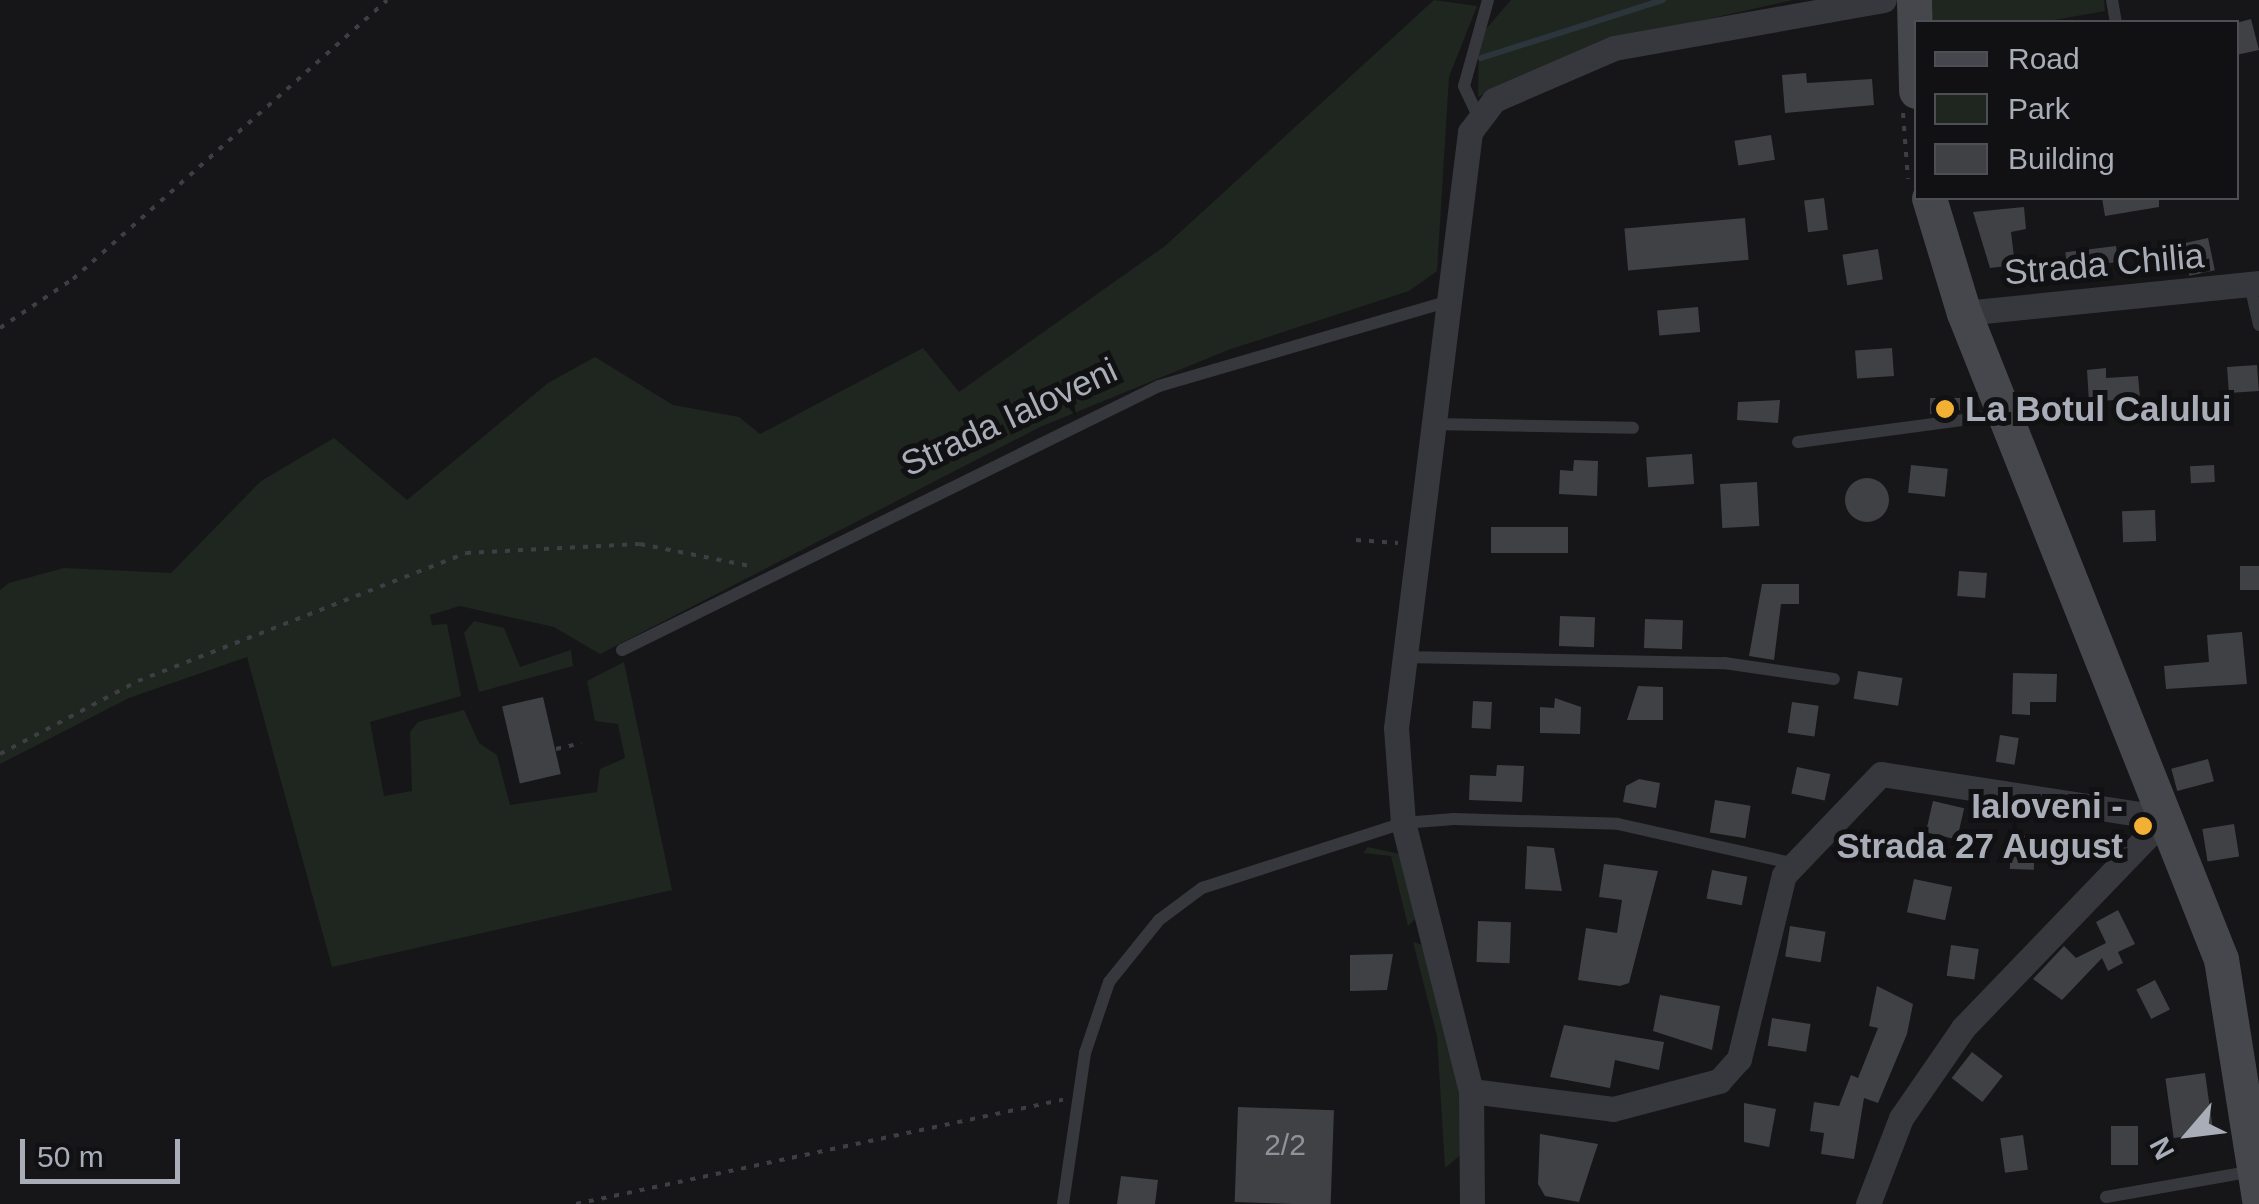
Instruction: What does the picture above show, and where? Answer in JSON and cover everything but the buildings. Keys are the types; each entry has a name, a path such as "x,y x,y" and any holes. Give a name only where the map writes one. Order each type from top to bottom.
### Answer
{"main road":[{"path":"1930,200 1964,312 2221,959 2251,1069 2257,1184"}],"street":[{"path":"1472,1204 1471,1091 1404,823 1403,657 1412,544 1476,114 1614,48 1884,0"},
{"name":"Strada Chilia","path":"1964,312 2255,284"},
{"path":"1471,1091 1612,1109 1720,1081 1739,1059 1792,863 1869,782 1896,771 2165,818"},
{"path":"1868,1204 1901,1118 1963,1028 2165,818"}],"lane":[{"path":"1476,114 1465,73 1488,0"},
{"name":"Strada Chilia","path":"2255,284 2259,324"},
{"name":"Strada Ialoveni","path":"622,650 770,572 1159,386 1447,302"},
{"path":"1798,442 2004,414"},
{"path":"1432,424 1633,428"},
{"path":"1403,657 1724,664 1834,679"},
{"path":"1064,1204 1078,1097 1110,982 1159,920 1232,874 1404,823 1618,824 1792,863"},
{"path":"2106,1196 2257,1184"}],"path":[{"path":"0,328 73,279 388,0"},
{"path":"1356,540 1412,544"},
{"path":"0,754 138,681 466,553 640,544 770,572"},
{"path":"556,749 581,744"},
{"path":"576,1204 1078,1097"}],"green space":[{"path":"1434,0 1477,6 1449,77 1437,271 1409,291 1228,350 1040,427 600,654 554,627 460,606 430,615 432,625 447,624 461,696 370,722 384,796 412,791 410,732 418,722 464,710 479,743 497,755 510,805 597,792 600,769 625,758 618,724 595,721 587,681 624,662 672,890 332,967 247,657 129,698 0,764 0,590 9,583 64,568 171,573 261,481 334,438 407,500 548,383 595,357 673,405 739,417 760,434 923,348 959,392 1165,246"},
{"path":"1511,0 1793,0 1613,40 1478,97 1479,37"},
{"path":"1932,0 2104,0 2105,11 2054,20 1932,20"},
{"path":"474,621 504,628 520,667 571,650 573,666 479,692 464,633"},
{"path":"1368,847 1405,855 1420,914 1408,926 1391,856 1363,853"},
{"path":"1413,942 1429,947 1460,1097 1463,1153 1445,1168 1437,1036"}],"waterway":[{"path":"1481,58 1663,0"}],"place":[{"name":"La Botul Calului","path":"1945,409"},
{"name":"Ialoveni - Strada 27 August","path":"2143,826"}]}
